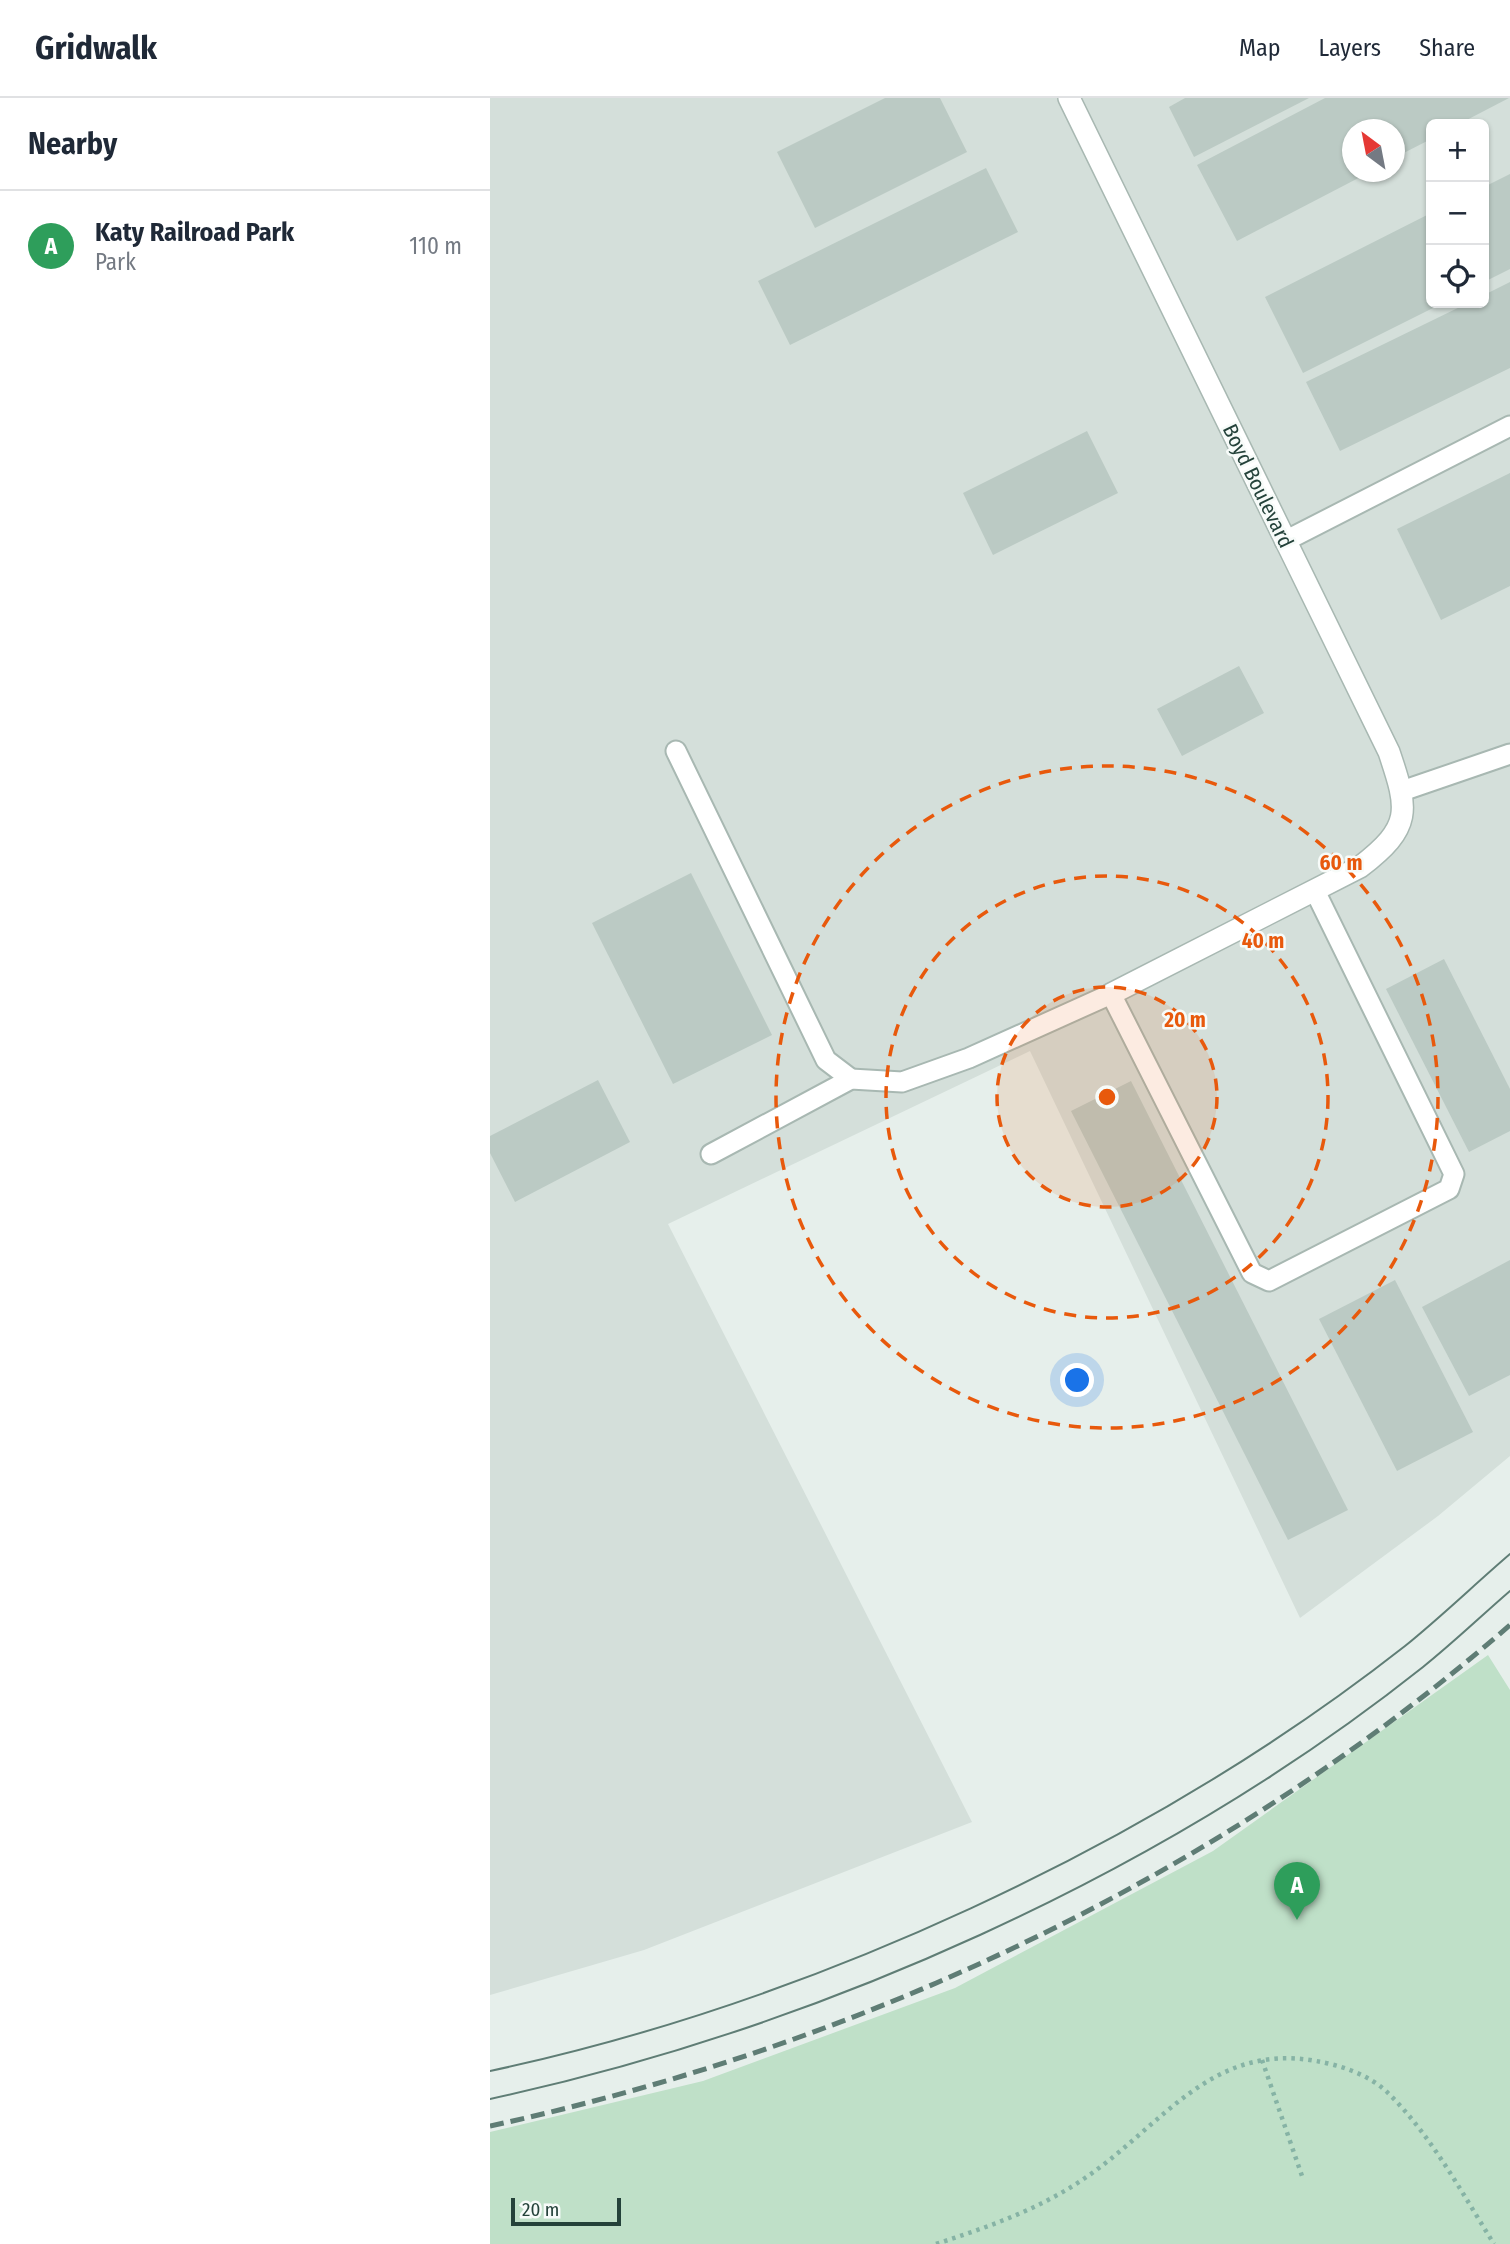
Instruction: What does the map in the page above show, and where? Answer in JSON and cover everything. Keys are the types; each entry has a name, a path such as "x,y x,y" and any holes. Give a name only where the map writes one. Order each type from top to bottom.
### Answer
{"street":[{"name":"Boyd Boulevard","path":"1069,98 1389,752 1402,791 1402,824 1385,848 1360,867 1111,994"}],"lane":[{"path":"1285,541 1510,426"},
{"path":"676,751 826,1060 851,1079"},
{"path":"1402,791 1510,754"},
{"path":"711,1154 851,1079 902,1082 969,1058 1111,994 1252,1273 1269,1281 1449,1189 1454,1174 1315,891"}],"path":[{"path":"936,2244 1035,2207 1086,2177 1197,2085 1240,2065 1291,2056 1342,2066 1387,2091 1434,2150 1494,2244"},
{"path":"1262,2060 1302,2176"}],"shaded area":[{"path":"490,98 1510,98 1510,1456 1438,1516 1300,1618 1030,1051 668,1224 972,1822 644,1950 490,1995"}],"green space":[{"path":"1488,1655 1510,1690 1510,2244 490,2244 490,2132 703,2081 955,1988 1213,1851"}],"building":[{"path":"885,98 940,98 967,152 815,228 777,152"},
{"path":"1185,98 1309,98 1194,157 1169,107"},
{"path":"1325,98 1509,98 1469,119 1426,119 1426,142 1405,152 1405,119 1342,119 1342,182 1351,182 1237,241 1197,165"},
{"path":"986,168 1018,232 790,345 758,281"},
{"path":"1510,174 1510,269 1489,280 1489,245 1489,184"},
{"path":"1426,216 1426,308 1433,308 1303,373 1265,297"},
{"path":"1510,282 1510,368 1340,451 1306,382 1458,308 1489,308 1489,292"},
{"path":"1087,431 1118,493 993,555 963,493"},
{"path":"1510,473 1510,586 1441,620 1397,529"},
{"path":"1239,666 1264,713 1182,756 1157,709"},
{"path":"691,873 772,1035 673,1084 592,923"},
{"path":"1444,959 1510,1089 1510,1131 1469,1152 1386,989"},
{"path":"598,1080 630,1142 515,1202 490,1153 490,1136"},
{"path":"1131,1081 1348,1510 1288,1540 1071,1111"},
{"path":"1510,1260 1510,1375 1469,1396 1422,1307"},
{"path":"1395,1280 1473,1432 1397,1471 1319,1319"}],"tram line":[{"path":"490,2071 610,2041 731,2004 852,1960 971,1908 1087,1851 1199,1788 1305,1719 1405,1646 1510,1554"},
{"path":"490,2099 613,2069 737,2031 860,1986 980,1935 1098,1877 1212,1813 1321,1743 1423,1667 1510,1591"}],"railway":[{"path":"490,2126 629,2092 766,2049 900,1998 1032,1939 1159,1872 1281,1798 1398,1715 1510,1625"}],"place":[{"name":"Katy Railroad Park","path":"1297,1920"}]}
